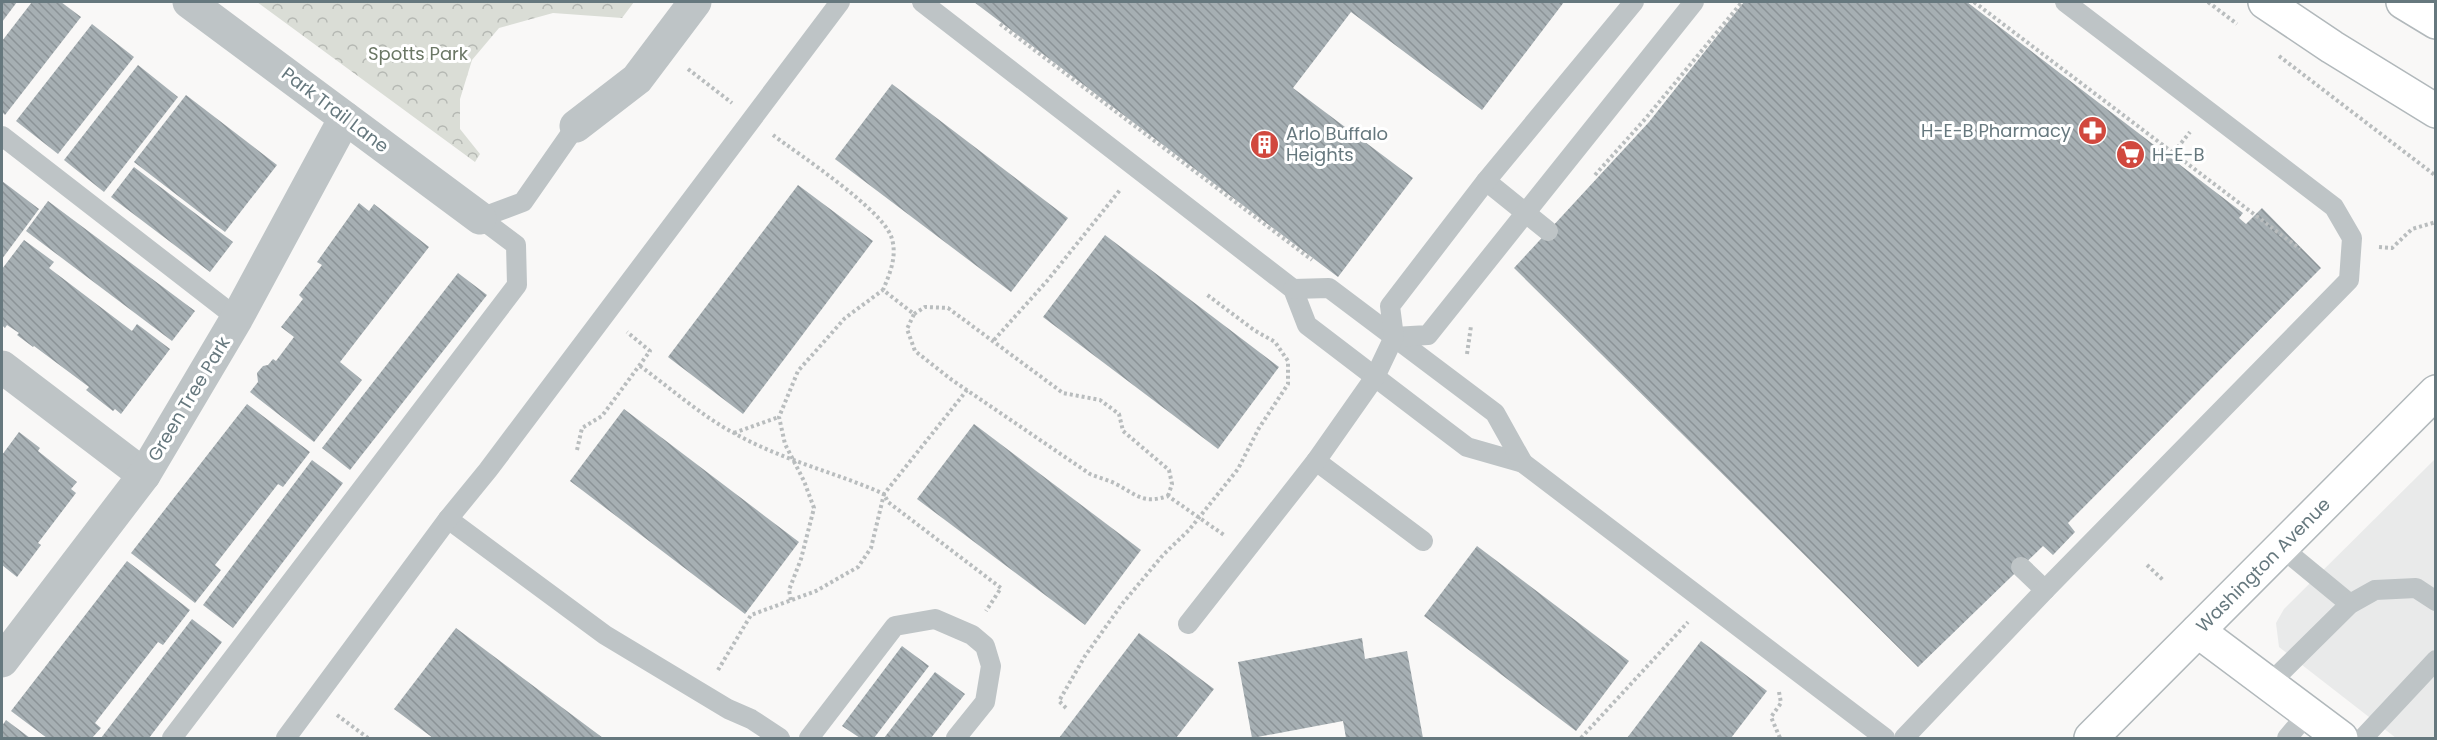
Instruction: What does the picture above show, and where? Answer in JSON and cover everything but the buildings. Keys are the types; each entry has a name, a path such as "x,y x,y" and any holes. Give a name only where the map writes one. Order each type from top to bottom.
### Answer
{"main road":[{"path":"2265,2 2332,47 2430,104"},
{"path":"2403,2 2436,22"},
{"name":"Washington Avenue","path":"2091,738 2436,393"},
{"path":"2198,631 2341,738"}],"street":[{"name":"Park Trail Lane","path":"189,2 480,218"},
{"path":"576,126 637,79 696,2"},
{"name":"Green Tree Park","path":"2,661 144,475 237,318 345,118"},
{"path":"2,367 144,475"}],"lane":[{"path":"286,738 448,519 495,461 840,2"},
{"path":"922,2 1293,288 1307,325 1375,377 1467,447 1523,463 1886,738"},
{"path":"1188,624 1316,461 1375,377 1394,337 1390,306 1486,181 1634,2"},
{"path":"1394,337 1428,335 1694,2"},
{"path":"1904,738 2045,590 2349,280 2352,238 2334,207 2065,2"},
{"path":"480,218 523,202 576,126"},
{"path":"2,136 237,318"},
{"path":"1486,181 1548,231"},
{"path":"172,738 517,285 516,244 480,218"},
{"path":"1293,288 1329,288 1495,413 1523,463"},
{"path":"1316,461 1423,541"},
{"path":"448,519 604,635 728,709 752,719 780,738"},
{"path":"2282,548 2350,604"},
{"path":"2021,567 2045,590"},
{"path":"2269,684 2350,604 2375,590 2416,588 2436,601"},
{"path":"809,738 895,626 935,619 972,635 985,646 991,666 985,702 956,738"},
{"path":"2363,738 2436,660"},
{"path":"2287,738 2308,713"}],"path":[{"path":"1591,179 1646,118 1742,2"},
{"path":"1974,2 2300,249"},
{"path":"2208,2 2246,31"},
{"path":"999,23 1300,252 1320,262"},
{"path":"660,48 876,214 891,237 894,263 883,290 845,318 798,371 779,417 785,444 804,481 814,508 801,559 789,590 791,600"},
{"path":"2274,52 2436,176"},
{"path":"994,340 1047,281 1138,168"},
{"path":"2372,247 2392,248 2412,229 2436,222"},
{"path":"883,290 914,314"},
{"path":"1066,708 1059,701 1084,656 1122,604 1200,516 1238,469 1259,428 1288,384 1288,361 1275,342 1254,330 1206,294"},
{"path":"926,307 948,308 1063,393 1100,400 1119,414 1123,431 1169,470 1172,484 1168,496 1156,500 1139,498 1116,483 1090,474 967,390 915,351 907,329 914,314 926,307"},
{"path":"577,450 582,428 602,416 650,351 605,314"},
{"path":"640,366 733,433 793,460 860,483 884,494 888,502 1001,588 972,635"},
{"path":"704,694 751,615 816,591 858,567 871,548 884,494 967,390"},
{"path":"733,433 779,417"},
{"path":"1168,496 1200,516"},
{"path":"2147,565 2163,580"},
{"path":"1581,738 1666,649 1690,620 1696,624"},
{"path":"1771,685 1779,691 1780,703 1771,717 1780,738"},
{"path":"315,698 368,738"}],"shaded area":[{"path":"2435,459 2435,738 2396,738 2279,647 2276,623 2284,609"}],"green space":[{"name":"Spotts Park","path":"257,2 634,2 622,18 553,13 499,28 472,60 460,99 460,129 480,154 475,162"}],"place":[{"name":"H-E-B Pharmacy","path":"2092,131"},
{"name":"Arlo Buffalo Heights","path":"1265,144"},
{"name":"H-E-B","path":"2131,155"}]}
